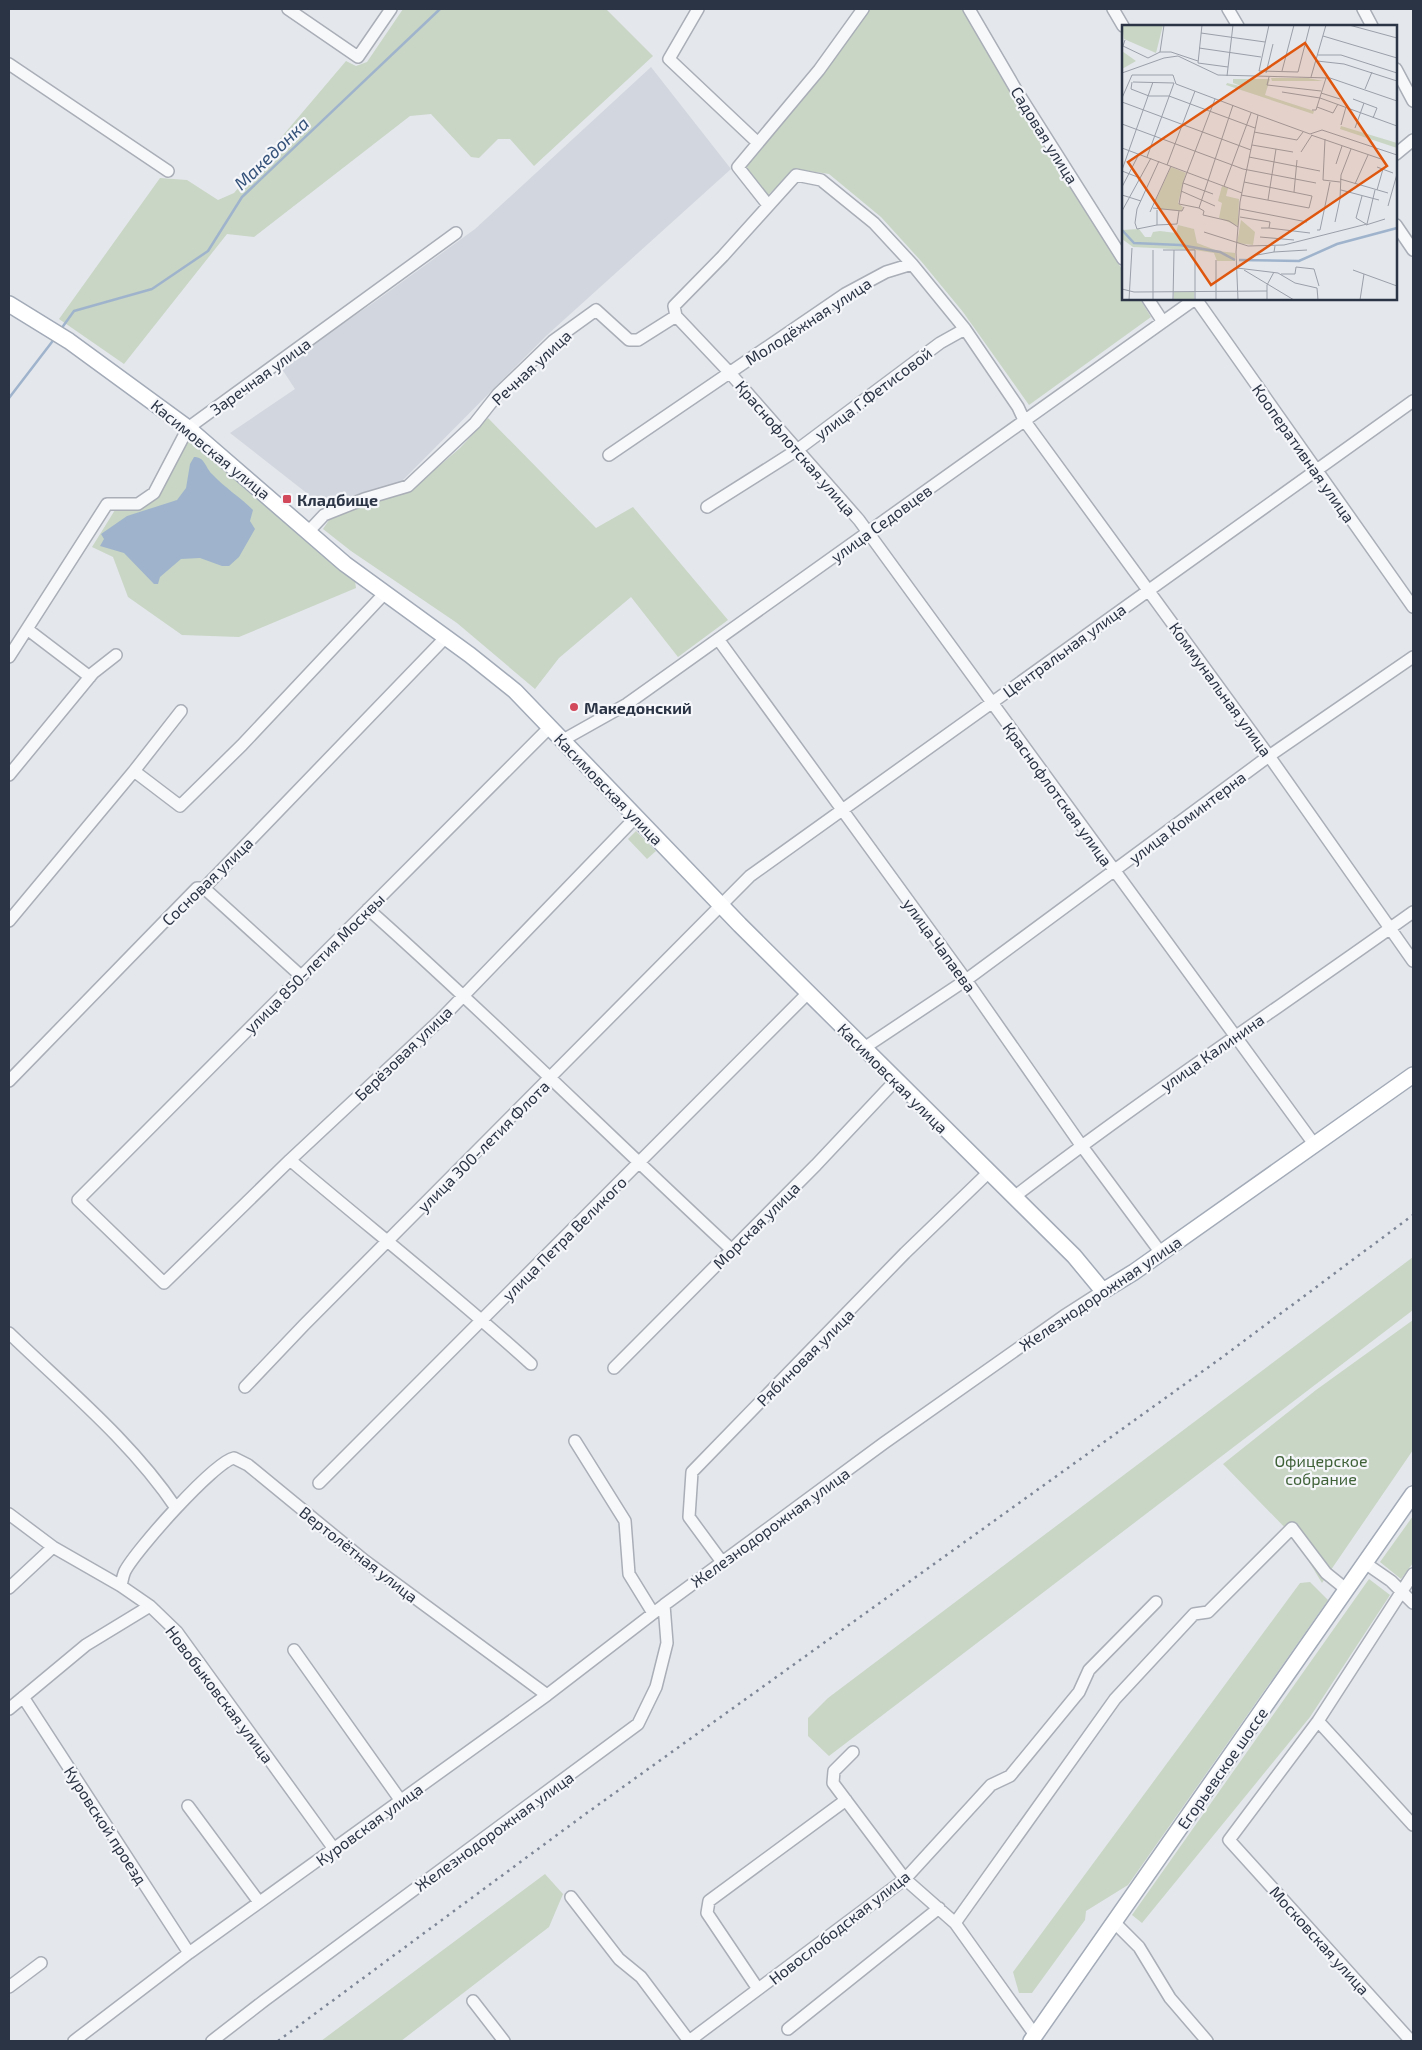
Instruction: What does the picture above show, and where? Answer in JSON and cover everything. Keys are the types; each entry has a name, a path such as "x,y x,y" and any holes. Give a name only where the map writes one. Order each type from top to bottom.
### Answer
{"main road":[{"name":"Касимовская улица","path":"9,304 69,341 188,428 345,564 500,678 563,740 720,905 1074,1256 1102,1290"},
{"name":"Железнодорожная улица","path":"1102,1290 1161,1253 1413,1075"},
{"name":"Егорьевское шоссе","path":"1033,2038 1413,1494"}],"street":[{"path":"288,9 358,57 392,9"},
{"path":"698,9 668,59 758,143"},
{"path":"676,316 674,306 723,256 768,205 738,167 819,70 863,9"},
{"name":"Садовая улица","path":"969,9 1018,93 1122,257"},
{"path":"1114,9 1122,25"},
{"path":"1229,9 1237,25"},
{"path":"1363,9 1371,25"},
{"path":"9,64 168,171"},
{"path":"1397,71 1413,102"},
{"path":"1397,153 1413,140"},
{"name":"Коммунальная улица","path":"768,205 796,175 821,180 874,223 912,264 965,329 1018,407 1024,420 1269,756 1413,962"},
{"path":"1397,226 1413,250"},
{"name":"Заречная улица","path":"9,657 107,504 138,504 154,493 188,428 456,233"},
{"name":"Молодёжная улица","path":"609,454 845,294 886,272 912,264"},
{"path":"1149,300 1162,322"},
{"name":"улица Седовцев","path":"563,740 627,704 1194,300"},
{"name":"Кооперативная улица","path":"1196,300 1413,607"},
{"name":"Речная улица","path":"308,532 324,514 364,499 408,486 475,423 498,394 553,341 596,310 629,340 638,340 676,316"},
{"name":"Краснофлотская улица","path":"676,316 729,372 859,520 1314,1144"},
{"name":"улица Г.Фетисовой","path":"707,507 797,450 940,344 965,329"},
{"name":"Центральная улица","path":"720,905 750,876 841,808 1413,401"},
{"path":"134,771 180,806 242,744 384,594"},
{"path":"26,629 90,677"},
{"name":"Сосновая улица","path":"9,1081 197,888 204,888 446,637"},
{"name":"улица Чапаева","path":"718,639 966,980 1081,1145 1161,1253"},
{"path":"9,776 90,677 116,655"},
{"name":"улица Коминтерна","path":"864,1048 966,980 1269,756 1413,657"},
{"path":"9,921 134,771 181,711"},
{"name":"улица 850-летия Москвы","path":"164,1283 78,1200 550,727"},
{"name":"Берёзовая улица","path":"164,1283 464,994 636,817"},
{"path":"204,888 301,976"},
{"name":"улица 300-летия Флота","path":"245,1387 720,905"},
{"path":"368,908 464,994 639,1164 732,1250"},
{"name":"улица Калинина","path":"1014,1197 1081,1145 1235,1035 1413,912"},
{"name":"улица Петра Великого","path":"319,1483 808,993"},
{"name":"Морская улица","path":"614,1368 732,1250 896,1080"},
{"path":"290,1160 482,1320 531,1364"},
{"name":"Рябиновая улица","path":"722,1562 689,1517 692,1472 905,1253 989,1172"},
{"name":"Железнодорожная улица","path":"212,2041 638,1724 656,1687 667,1643 664,1605 884,1444 1102,1290"},
{"path":"9,1333 132,1451 157,1480 176,1508"},
{"path":"575,1441 625,1521 629,1574 653,1613"},
{"name":"Вертолётная улица","path":"121,1586 125,1571 176,1508 228,1460 238,1460 371,1566 547,1695"},
{"name":"Новобыковская улица","path":"9,1514 54,1547 121,1586 150,1606 177,1632 334,1849"},
{"path":"955,1923 1115,1699 1194,1614 1208,1612 1292,1528 1326,1573 1347,1590"},
{"path":"9,1588 54,1547"},
{"path":"1365,1563 1402,1590 1413,1603"},
{"path":"1413,1574 1318,1721 1413,1825"},
{"name":"Новослободская улица","path":"689,2041 905,1879 990,1785 1010,1776 1079,1692 1089,1670 1156,1602"},
{"name":"Куровская улица","path":"74,2041 189,1953 547,1695 664,1605"},
{"path":"9,1709 86,1645 150,1606"},
{"path":"294,1650 401,1801"},
{"name":"Куровской проезд","path":"23,1697 189,1953"},
{"name":"Московская улица","path":"1318,1721 1230,1840 1411,2041"},
{"path":"853,1752 834,1771 833,1783 905,1879 955,1923 1033,2038"},
{"path":"758,1989 707,1914 709,1901 846,1800"},
{"path":"188,1806 259,1902"},
{"path":"571,1897 620,1960 642,1977 689,2041"},
{"path":"788,2029 938,1908"},
{"path":"1114,1922 1139,1947 1170,1998 1207,2041"},
{"path":"9,1987 42,1963"},
{"path":"474,2001 504,2041"}],"shaded area":[{"path":"651,67 731,169 546,336 400,483 327,509 230,433 295,389 280,366 373,303 475,229"}],"green space":[{"path":"403,9 606,9 653,56 534,166 510,139 498,139 479,158 471,157 431,114 410,116 254,237 227,234 124,364 59,319 160,178 187,180 218,200 234,193 346,61 356,66 367,62"},
{"path":"869,9 964,9 1122,269 1122,300 1141,300 1151,317 1029,405 963,312 921,261 881,217 829,174 796,169 767,196 745,167 805,95"},
{"path":"488,418 596,528 633,507 728,620 678,657 631,597 559,658 535,689 457,623 351,551 323,529 331,517 410,491 460,448"},
{"path":"190,435 355,581 356,588 239,637 182,635 128,597 113,557 92,547 115,510 136,509 159,497"},
{"path":"636,831 656,851 647,859 628,839"},
{"path":"1413,1257 1413,1310 829,1756 808,1736 808,1718 828,1698"},
{"name":"Офицерское собрание","path":"1413,1320 1413,1450 1322,1583 1294,1537 1223,1464 1316,1390"},
{"path":"1413,1516 1413,1563 1401,1579 1380,1562"},
{"path":"1369,1579 1390,1595 1310,1717 1142,1923 1132,1915"},
{"path":"1310,1582 1328,1600 1128,1885 1086,1911 1085,1920 1032,1993 1019,1993 1013,1972 1300,1583"},
{"path":"545,1874 563,1894 549,1927 401,2041 321,2041"}],"water":[{"path":"194,457 198,457 203,461 217,479 253,510 250,521 255,529 239,557 229,566 222,566 200,558 181,559 160,577 158,584 154,584 124,553 100,546 104,539 101,534 127,516 177,500 186,488 190,464"}],"waterway":[{"name":"Македонка","path":"61,329 74,311 152,289 208,251 242,197 440,9"},
{"name":"Македонка","path":"9,398 55,338"}],"railway":[{"path":"278,2041 584,1815 1217,1361 1413,1215"}],"place":[{"name":"Кладбище","path":"287,499"},
{"name":"Македонский","path":"574,707"}]}
